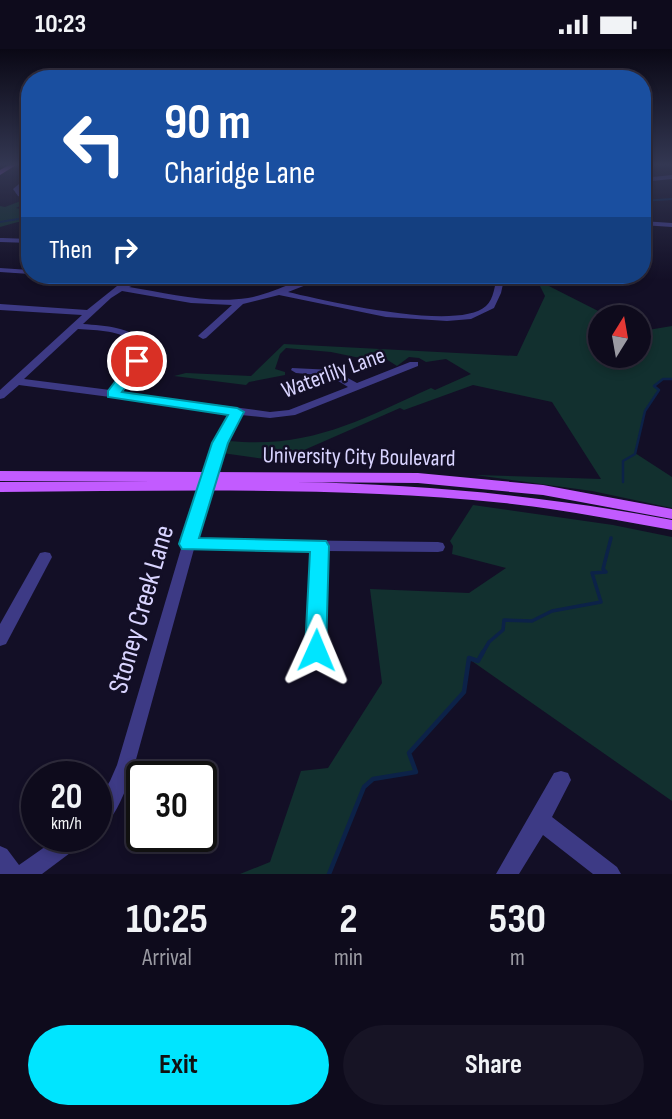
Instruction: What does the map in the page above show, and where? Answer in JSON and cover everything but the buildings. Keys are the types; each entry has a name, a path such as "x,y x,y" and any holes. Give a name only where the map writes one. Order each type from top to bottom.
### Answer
{"main road":[{"name":"University City Boulevard","path":"0,476 452,492 569,506 672,525"},
{"name":"University City Boulevard","path":"0,487 418,478 584,497 672,514"}],"street":[{"path":"651,224 670,226"},
{"path":"3,240 21,241"},
{"path":"0,270 21,271"},
{"path":"0,396 88,313 120,288 131,284"},
{"path":"120,288 206,301 240,301 302,284"},
{"path":"278,292 407,316 451,320 471,316 489,308 495,299 499,284"},
{"path":"203,336 240,301"},
{"path":"0,307 88,313"},
{"path":"75,326 126,333 135,337 141,345 135,368 113,394"},
{"name":"Waterlily Lane","path":"16,381 270,415 291,413 414,364"},
{"path":"296,370 333,373 356,387"},
{"name":"Stoney Creek Lane","path":"112,799 121,781 206,482 220,443 237,412"},
{"path":"188,544 438,547"},
{"path":"316,650 320,546"},
{"path":"0,639 45,557"},
{"path":"507,874 541,820 561,780"},
{"path":"121,781 126,782"},
{"path":"541,820 610,874"},
{"path":"25,874 55,852"},
{"path":"0,856 13,874"}],"green space":[{"path":"21,204 16,208 21,209 21,222 0,227 0,206"},
{"path":"539,284 545,284 588,306 588,368 651,368 651,330 672,326 672,379 663,379 654,385 659,390 645,411 635,453 672,477 672,508 592,491 475,475 601,479 552,402 473,385 404,410 400,408 279,461 222,453 229,441 285,441 334,429 471,374 446,359 426,362 409,357 397,366 375,352 360,358 286,348 280,354 275,369 285,372 285,375 249,382 246,385 174,376 186,373 251,376 284,344 517,356 545,296"},
{"path":"473,505 613,525 672,537 672,801 469,659 464,692 409,753 416,772 373,779 364,787 329,874 240,874 270,862 301,771 328,768 382,683 370,589 469,593 506,568 452,554 453,546 450,541"}],"waterway":[{"path":"0,222 21,218"},
{"path":"623,482 623,461 635,454 645,411 659,390 654,386 663,379 672,379"},
{"path":"482,654 489,642 503,630 504,620 532,621 552,611 601,602 592,573 606,572 603,569 611,538"},
{"path":"329,874 364,787 373,779 416,772 409,753 464,692 469,658 478,661 483,652"}],"route":[{"path":"137,361 135,368 113,394 237,412 220,443 188,544 320,546 316,650"}]}
